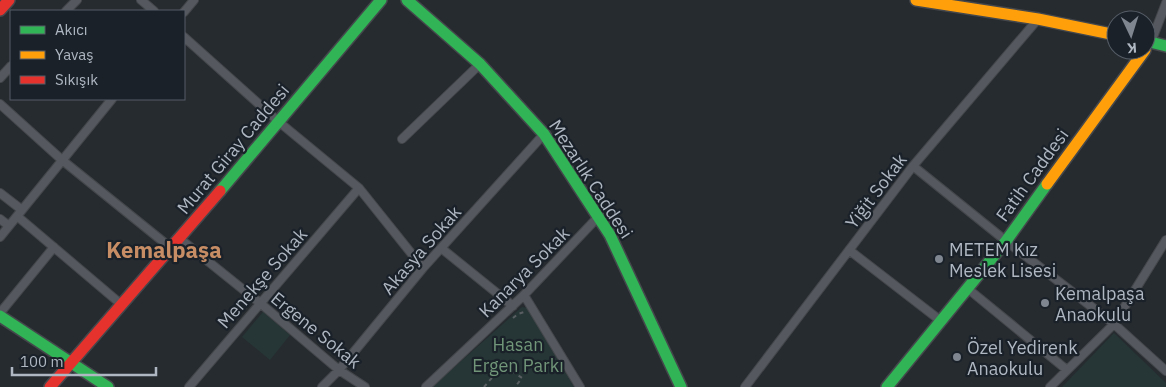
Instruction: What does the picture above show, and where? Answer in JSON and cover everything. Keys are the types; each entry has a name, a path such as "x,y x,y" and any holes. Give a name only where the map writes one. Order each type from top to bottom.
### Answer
{"main road":[{"path":"0,10 9,0"},
{"name":"Murat Giray Caddesi","path":"50,387 279,122 381,0"},
{"name":"Mezarlık Caddesi","path":"407,0 480,64 544,134 610,235 682,387"},
{"path":"916,0 1038,19 1106,33"},
{"name":"Fatih Caddesi","path":"887,387 1006,241 1137,60"},
{"path":"0,315 108,387"}],"street":[{"path":"67,10 77,0"},
{"path":"142,0 153,10"},
{"path":"185,11 194,0"},
{"path":"1156,25 1166,1"},
{"name":"Yiğit Sokak","path":"744,387 913,166 1038,19"},
{"path":"185,38 279,122 358,188 423,268"},
{"path":"402,139 480,64"},
{"path":"0,78 10,67"},
{"path":"0,237 111,100"},
{"path":"0,104 62,160 171,248"},
{"name":"Akasya Sokak","path":"322,387 339,370 423,268 544,134"},
{"path":"913,166 1114,324 1166,371"},
{"name":"Menekşe Sokak","path":"189,387 358,188"},
{"path":"0,193 54,247 122,304"},
{"name":"Kanarya Sokak","path":"426,387 513,306 598,217"},
{"path":"0,219 9,226"},
{"name":"Ergene Sokak","path":"179,238 339,370 365,387"},
{"path":"1050,387 1114,324 1166,240"},
{"path":"0,315 54,247"},
{"path":"441,248 513,306"},
{"path":"849,250 940,321"},
{"path":"967,288 1067,370"},
{"path":"524,295 580,387"}],"path":[{"path":"484,387 503,365 522,378 515,387"}],"green space":[{"name":"Hasan Ergen Parkı","path":"522,307 528,308 574,387 432,387"},
{"path":"263,312 290,335 270,360 242,337"},
{"path":"1114,333 1166,383 1166,387 1062,387"}],"traffic: fast":[{"path":"220,191 381,0"},
{"path":"407,0 480,64 544,134 610,235 681,387"},
{"path":"1156,44 1166,46"},
{"path":"887,387 1006,241 1047,184"},
{"path":"0,316 108,387"}],"traffic: slow":[{"path":"916,0 1038,19 1106,33"},
{"path":"1047,184 1138,60"}],"traffic: jam":[{"path":"0,10 9,0"},
{"path":"50,387 220,191"}],"place":[{"name":"METEM Kız Meslek Lisesi","path":"939,259"},
{"name":"Kemalpaşa Anaokulu","path":"1045,303"},
{"name":"Özel Yedirenk Anaokulu","path":"957,357"}],"district":[{"name":"Kemalpaşa","path":"164,249"}]}
